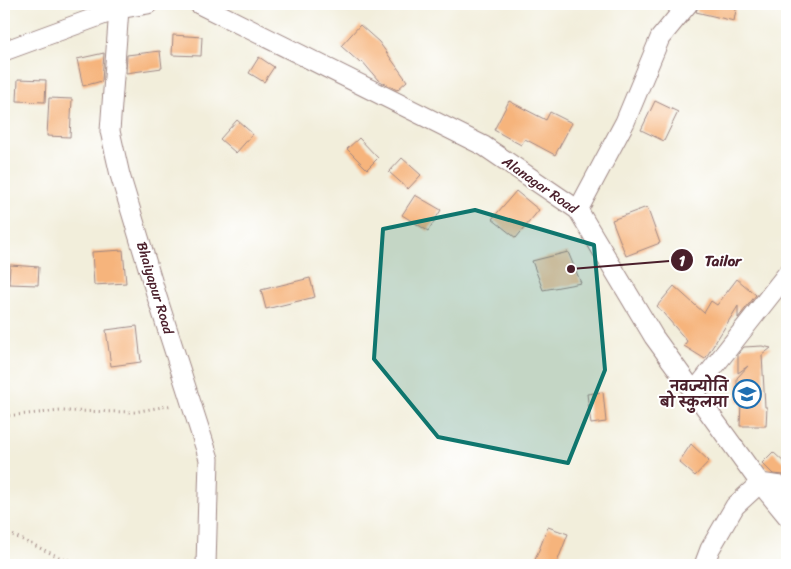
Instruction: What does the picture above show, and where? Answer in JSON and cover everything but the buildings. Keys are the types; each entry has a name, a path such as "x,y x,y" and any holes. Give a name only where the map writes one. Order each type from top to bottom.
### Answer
{"street":[{"path":"4,51 119,9 148,4"},
{"name":"Alanagar Road","path":"199,4 484,146 578,210 654,337 760,483 787,516"},
{"path":"578,210 625,122 660,38 688,4"},
{"name":"Bhaiyapur Road","path":"119,9 110,132 120,176 209,459 206,565"},
{"path":"694,392 787,274"},
{"path":"704,565 710,549 735,506 760,483 787,487"}],"path":[{"path":"4,416 61,411 134,412 191,402"},
{"path":"4,531 59,557 84,565"}],"highlighted area":[{"path":"475,210 594,245 605,370 568,463 438,437 374,359 383,229"}],"place":[{"name":"Tailor","path":"571,269"},
{"name":"नवज्याेति बाे स्कुलमा","path":"747,394"}]}
